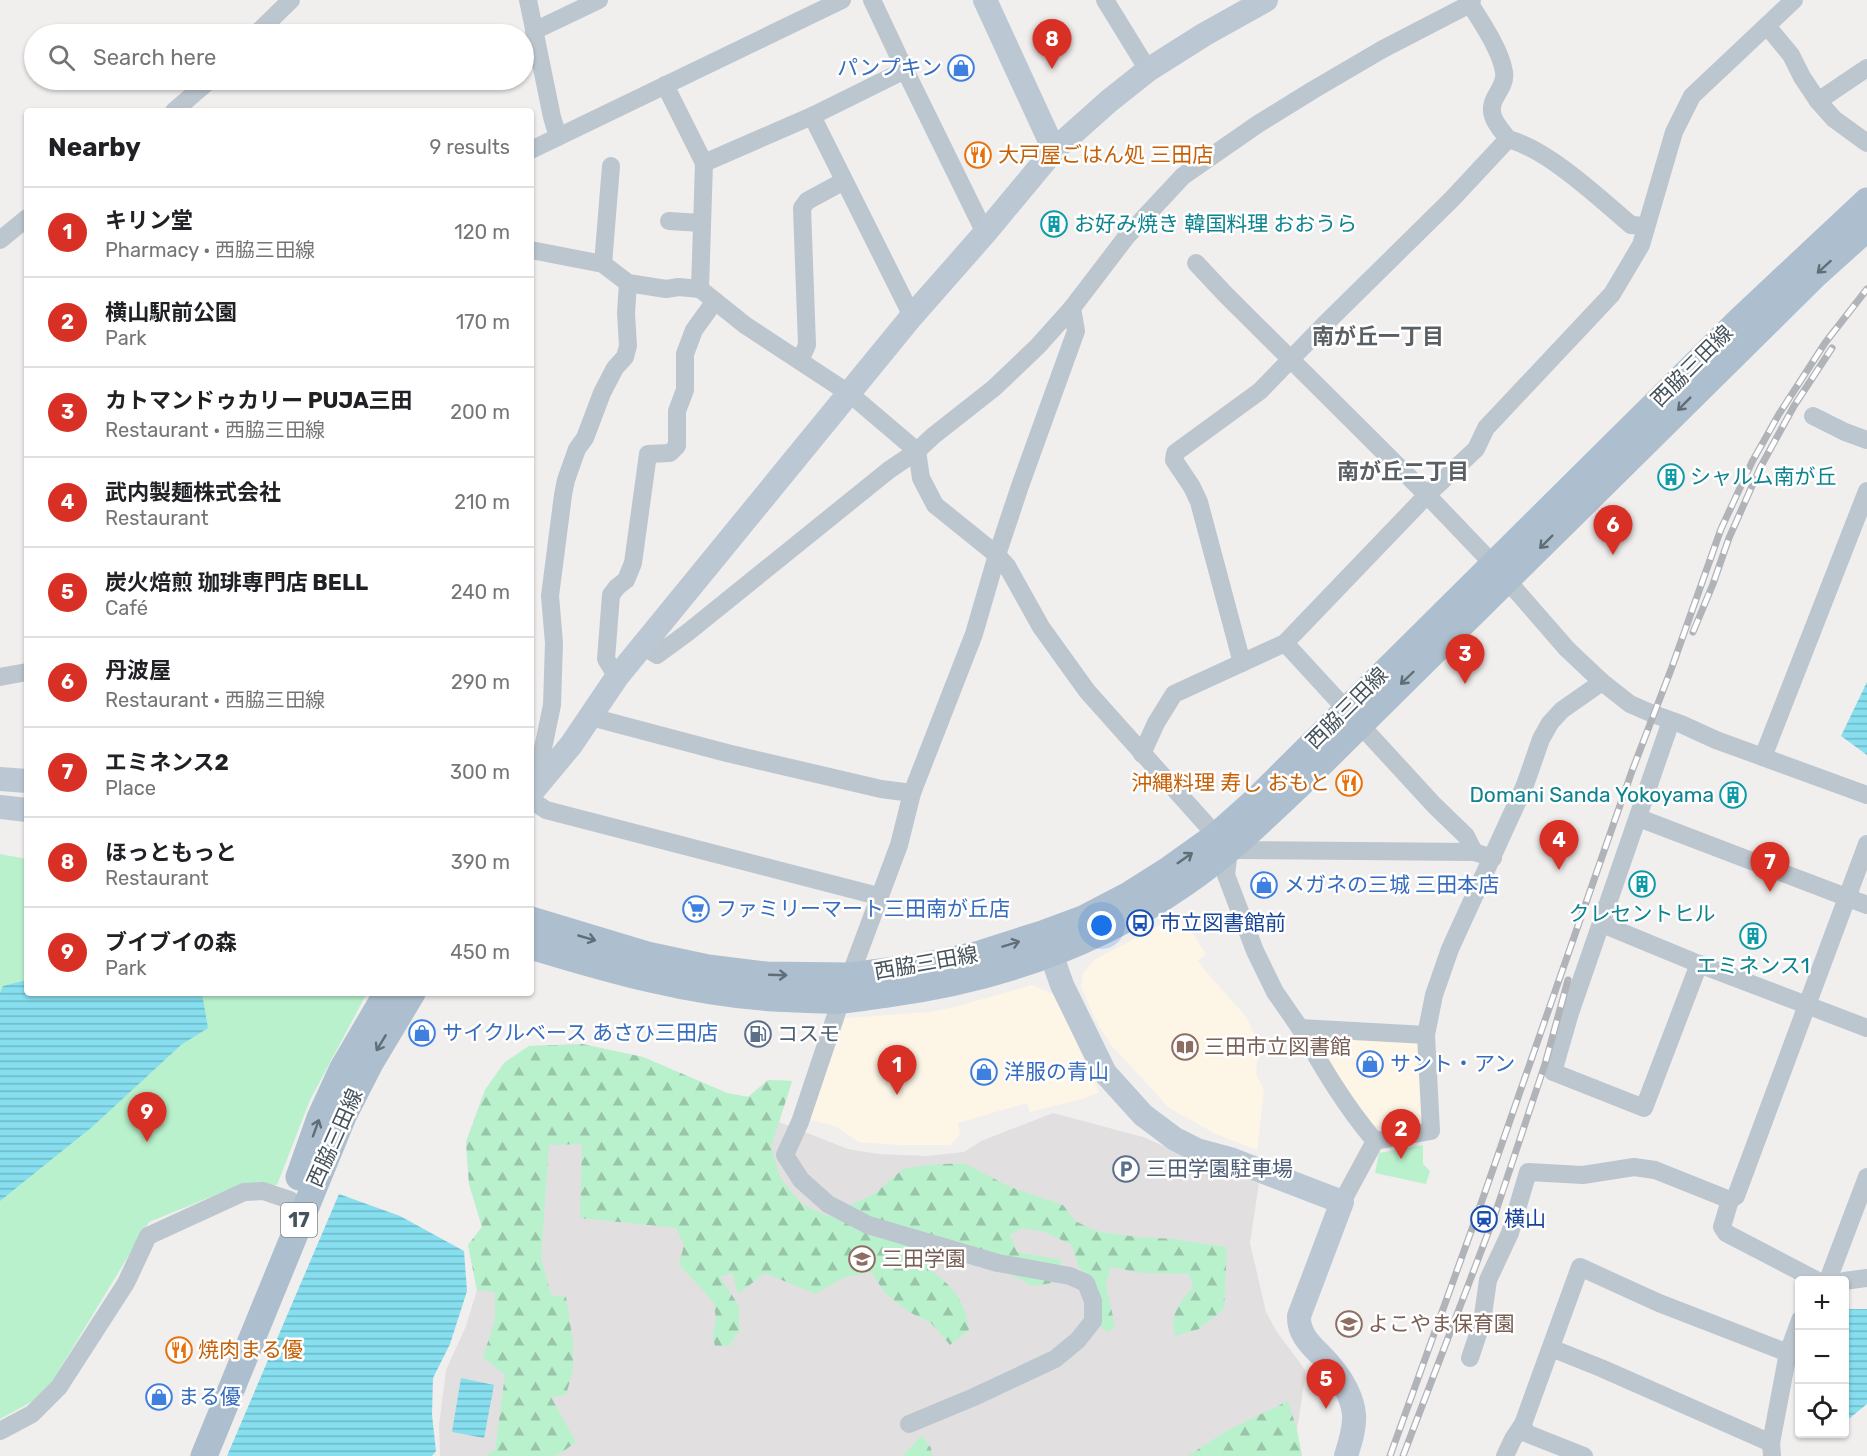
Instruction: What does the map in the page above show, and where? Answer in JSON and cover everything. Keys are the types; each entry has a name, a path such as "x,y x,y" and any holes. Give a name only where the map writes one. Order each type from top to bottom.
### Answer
{"main road":[{"name":"西脇三田線","path":"1500,572 1740,320 1867,201"},
{"name":"西脇三田線","path":"534,947 648,978 713,991 773,998 845,988 919,967 976,955 1048,944 1083,919 1222,843 1253,803 1353,716 1500,572 1867,228"},
{"name":"西脇三田線","path":"534,921 647,955 708,968 845,988"},
{"name":"西脇三田線","path":"187,1456 290,1200 320,1118 343,1068 385,996"},
{"name":"西脇三田線","path":"204,1456 344,1114 370,1063 410,996"}],"street":[{"path":"266,24 291,0"},
{"path":"528,0 533,24"},
{"path":"558,136 534,31 599,0"},
{"path":"534,148 842,0"},
{"path":"872,0 985,233"},
{"path":"986,0 1054,150"},
{"path":"1105,0 1148,70"},
{"path":"534,789 571,745 617,677 912,316 1054,150 1148,70 1205,34 1266,0"},
{"path":"1142,754 1173,694 1286,644 1427,495 1476,448 1486,428 1612,294 1641,244 1674,132 1692,96 1794,0"},
{"path":"643,646 657,655 994,388 1038,346 1072,308 1127,236 1183,176 1258,124 1313,90 1471,2 1504,70 1504,83 1492,102 1492,115 1508,140 1518,142 1560,166 1631,225 1646,226"},
{"path":"1767,26 1791,55 1818,101 1834,119 1867,143"},
{"path":"1818,101 1867,68"},
{"path":"704,163 812,116 905,70"},
{"path":"665,85 704,163 700,289"},
{"path":"177,108 198,90"},
{"path":"812,116 912,316"},
{"path":"1242,663 1199,502 1192,487 1173,460 1174,453 1260,391 1508,140"},
{"path":"603,264 611,166"},
{"path":"800,361 807,345 802,208 807,201 844,181"},
{"path":"0,240 24,220"},
{"path":"669,220 702,223"},
{"path":"534,251 603,264 628,283 666,289 679,287 700,289 745,325 850,394 917,451 921,478 935,505 997,555 1007,566 1041,627 1087,691 1222,843 1226,875 1255,951 1275,992 1300,1028 1334,1088 1355,1118 1376,1142"},
{"path":"1196,263 1427,495 1500,572 1567,649 1602,682 1630,704 1716,740 1867,795"},
{"path":"534,766 541,758 552,705 554,642 550,596 563,495 577,449 585,438 602,393 615,368 625,357 628,346 626,314 628,283"},
{"path":"617,677 606,659 611,595 626,580 633,563 648,454 670,453 677,446 677,411 685,390 685,354 694,330 715,301"},
{"path":"909,1424 1055,1359 1078,1340 1093,1321 1093,1301 1086,1283 1070,1276 998,1263 868,1225 828,1204 801,1180 784,1155 800,1122 845,988 898,845 912,793 974,634 1020,486 1076,331 1072,308"},
{"path":"1813,416 1867,440"},
{"path":"1763,757 1867,491"},
{"path":"1286,644 1434,805 1466,836 1474,852"},
{"path":"0,677 24,673"},
{"path":"1346,1456 1354,1415 1348,1394 1332,1368 1301,1333 1299,1316 1342,1202 1376,1142 1431,1131 1426,1035 1434,995 1450,949 1525,785 1540,739 1562,710 1602,682"},
{"path":"591,717 881,789 912,793"},
{"path":"1671,721 1570,1013 1553,1072 1644,1108 1699,964"},
{"path":"0,779 24,781"},
{"path":"534,802 546,810 878,896"},
{"path":"0,807 24,810"},
{"path":"1639,818 1867,905"},
{"path":"0,822 24,824"},
{"path":"1222,843 1474,852 1493,858"},
{"path":"1807,1276 1726,1233 1722,1227 1730,1200 1736,1196 1867,844"},
{"path":"1602,924 1806,1006 1867,1028"},
{"path":"1048,944 1062,985 1105,1073 1143,1115 1175,1138 1197,1150 1240,1163 1342,1202"},
{"path":"1300,1028 1426,1035"},
{"path":"1470,1358 1482,1322 1488,1280 1510,1233 1528,1172 1583,1175 1634,1167 1655,1170 1730,1200"},
{"path":"1830,1276 1867,1177"},
{"path":"0,1431 32,1414 59,1387 126,1283 148,1236 244,1192 263,1191 290,1200"},
{"path":"1505,1456 1523,1424 1580,1267 1659,1303 1788,1353"},
{"path":"1849,1280 1867,1278"},
{"path":"1551,1348 1601,1368 1772,1450 1788,1353 1796,1330"},
{"path":"1523,1424 1526,1433 1584,1456"}],"shaded area":[{"path":"1181,914 1206,955 1198,960 1247,1018 1259,1045 1256,1073 1264,1091 1257,1150 1216,1134 1169,1108 1112,1046 1098,1025 1081,987 1083,973 1094,960"},
{"path":"1032,985 1055,995 1099,1092 1082,1099 1030,1112 1027,1103 958,1123 960,1134 951,1145 859,1142 835,1126 810,1120 845,1018 929,1012"},
{"path":"1314,1033 1420,1039 1424,1120 1421,1124 1384,1128 1363,1121 1335,1081"},
{"name":"三田学園","path":"582,1044 643,1057 727,1093 748,1097 768,1080 792,1081 779,1122 848,1149 878,1154 927,1156 964,1152 981,1141 1053,1113 1143,1137 1191,1158 1259,1183 1250,1243 1266,1312 1277,1332 1306,1371 1297,1430 1302,1456 440,1456 439,1425 446,1370 466,1326 477,1290 468,1245 482,1227 469,1184 466,1142 485,1090 504,1063 529,1046"}],"green space":[{"path":"0,854 24,858 24,996 365,996 310,1100 277,1185 245,1183 149,1222 44,1395 0,1419"},
{"path":"582,1044 643,1057 727,1093 748,1097 768,1080 792,1081 771,1147 781,1179 802,1204 827,1216 874,1194 903,1169 964,1163 1010,1187 1063,1205 1075,1221 1096,1231 1227,1247 1224,1309 1199,1329 1175,1336 1173,1322 1176,1309 1193,1288 1189,1274 1142,1273 1111,1267 1106,1285 1115,1326 1108,1332 1100,1327 1101,1314 1089,1275 1079,1268 1072,1245 1045,1232 1023,1228 1010,1235 1017,1252 1061,1260 1058,1282 1033,1286 997,1268 930,1257 929,1268 956,1294 967,1319 969,1330 950,1345 931,1323 909,1312 885,1293 871,1272 845,1277 815,1294 765,1273 738,1294 732,1273 720,1277 739,1306 739,1331 729,1346 715,1346 714,1303 679,1264 684,1245 676,1228 580,1218 582,1144 549,1145 541,1258 551,1295 566,1297 573,1342 573,1370 566,1395 551,1397 576,1442 561,1453 552,1456 485,1456 495,1450 505,1375 483,1357 495,1320 495,1292 477,1290 468,1245 482,1227 469,1184 466,1142 485,1090 504,1063 529,1046"},
{"path":"1423,1145 1423,1164 1430,1171 1426,1184 1375,1173 1379,1153"},
{"path":"1288,1401 1302,1456 1188,1456 1226,1431"},
{"path":"922,1435 931,1448 932,1456 903,1456"}],"water":[{"path":"1867,682 1867,755 1841,736"},
{"path":"24,981 24,996 203,996 208,1028 181,1045 92,1127 0,1201 0,993 3,986"},
{"path":"339,1194 400,1216 464,1251 467,1291 450,1344 433,1378 432,1415 436,1451 432,1456 227,1456"},
{"path":"1849,1309 1867,1309 1867,1404 1849,1419"},
{"path":"461,1378 494,1385 484,1438 452,1432"}],"railway":[{"path":"1390,1456 1632,771 1721,529 1752,462 1779,414 1825,343 1867,289"},
{"path":"1693,632 1729,538 1760,468 1794,406 1832,348"},
{"path":"1403,1456 1493,1220 1545,1064 1568,980"}],"place":[{"name":"パンプキン","path":"961,68"},
{"name":"ほっともっと","path":"1052,69"},
{"name":"大戸屋ごはん処 三田店","path":"978,155"},
{"name":"お好み焼き 韓国料理 おおうら","path":"1054,224"},
{"name":"シャルム南が丘","path":"1671,477"},
{"name":"丹波屋","path":"1613,555"},
{"name":"カトマンドゥカリー PUJA三田","path":"1465,684"},
{"name":"沖縄料理 寿し おもと","path":"1349,783"},
{"name":"Domani Sanda Yokoyama","path":"1733,795"},
{"name":"武内製麺株式会社","path":"1559,870"},
{"name":"クレセントヒル","path":"1642,884"},
{"name":"メガネの三城 三田本店","path":"1264,885"},
{"name":"エミネンス2","path":"1770,892"},
{"name":"ファミリーマート三田南が丘店","path":"696,909"},
{"name":"市立図書館前","path":"1140,923"},
{"name":"エミネンス1","path":"1753,936"},
{"name":"サイクルベース あさひ三田店","path":"422,1033"},
{"name":"コスモ","path":"758,1034"},
{"name":"三田市立図書館","path":"1185,1047"},
{"name":"サント・アン","path":"1370,1064"},
{"name":"洋服の青山","path":"984,1072"},
{"name":"キリン堂","path":"897,1095"},
{"name":"ブイブイの森","path":"147,1142"},
{"name":"横山駅前公園","path":"1401,1159"},
{"name":"三田学園駐車場","path":"1126,1169"},
{"name":"横山","path":"1484,1219"},
{"name":"三田学園","path":"862,1259"},
{"name":"よこやま保育園","path":"1349,1324"},
{"name":"焼肉まる優","path":"179,1350"},
{"name":"まる優","path":"159,1397"},
{"name":"炭火焙煎 珈琲専門店 BELL","path":"1326,1409"}],"district":[{"name":"南が丘一丁目","path":"1378,336"},
{"name":"南が丘二丁目","path":"1403,471"}]}
